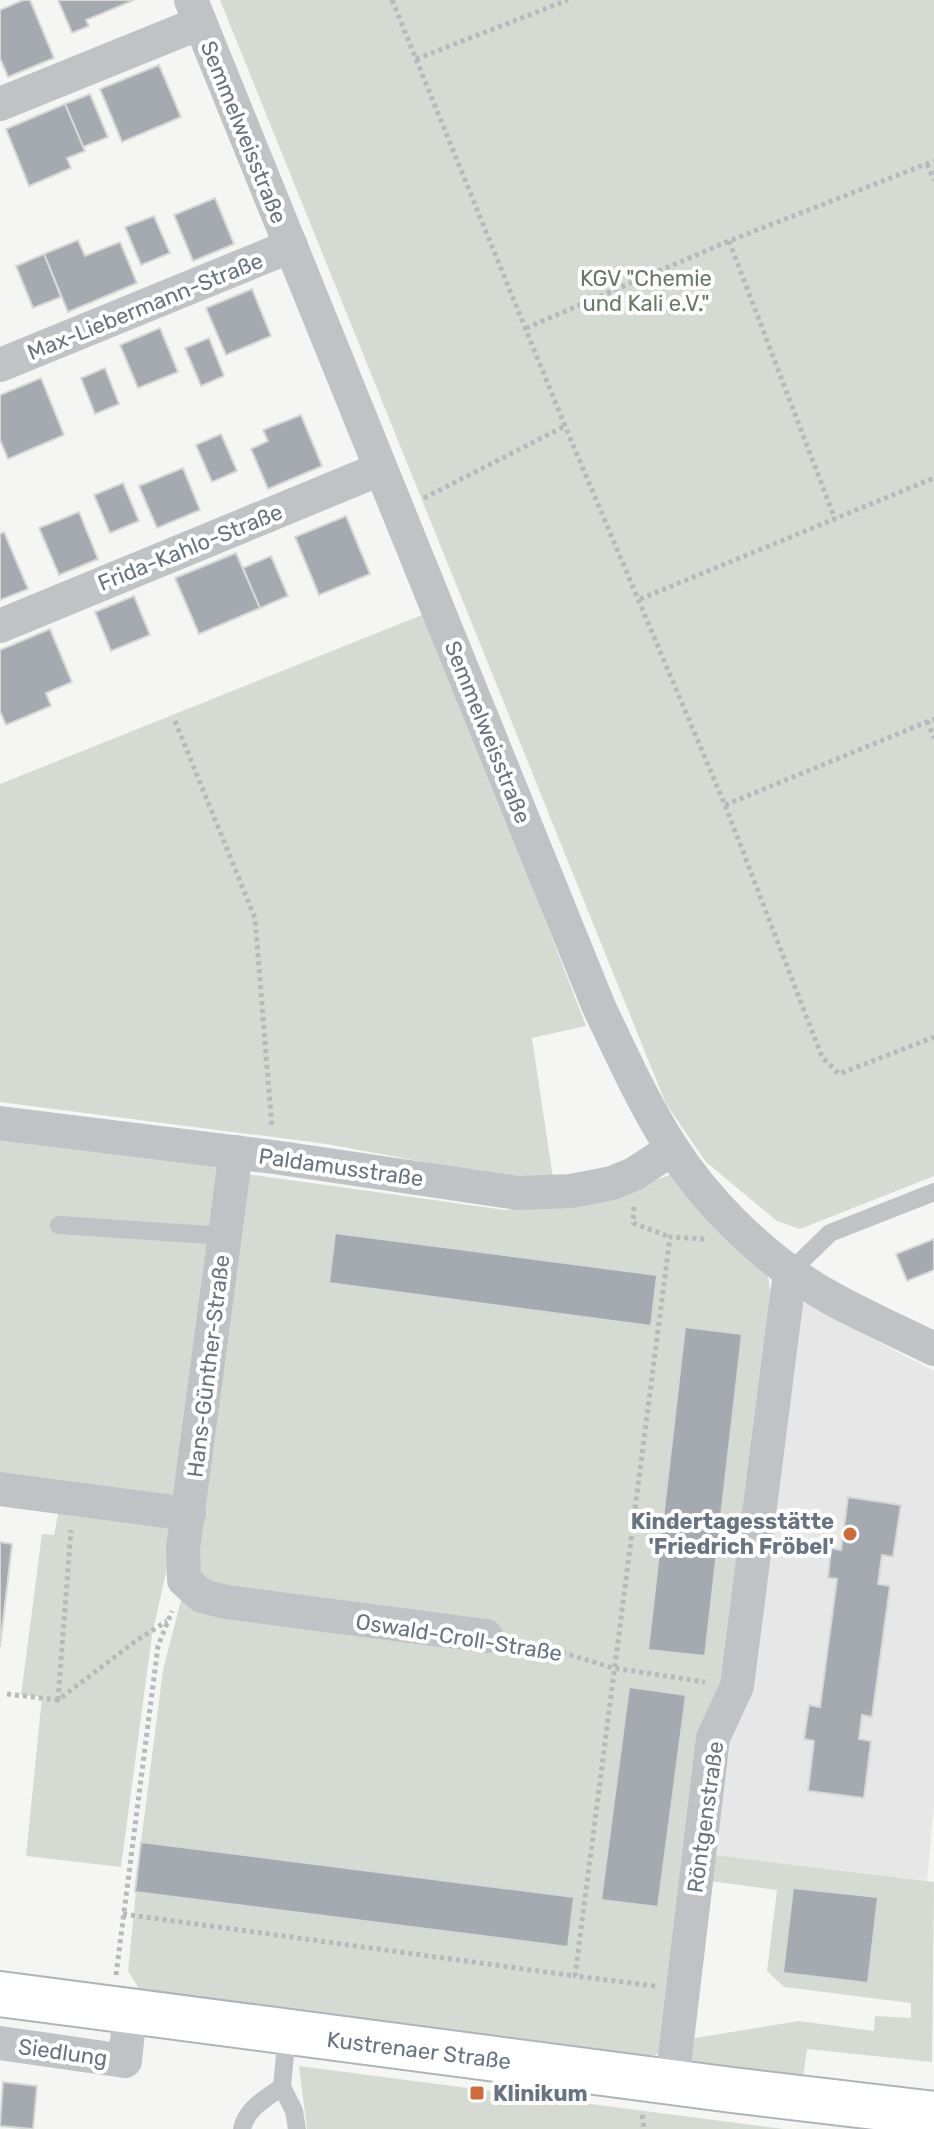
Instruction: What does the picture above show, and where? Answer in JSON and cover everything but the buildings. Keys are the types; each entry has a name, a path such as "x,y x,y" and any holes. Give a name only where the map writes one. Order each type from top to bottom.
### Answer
{"street":[{"path":"0,104 196,12"},
{"name":"Semmelweisstraße","path":"196,12 599,1007 639,1091 672,1149 723,1212 755,1243 790,1272 836,1301 934,1349"},
{"name":"Max-Liebermann-Straße","path":"0,365 291,246"},
{"name":"Frida-Kahlo-Straße","path":"0,626 380,469"},
{"name":"Paldamusstraße","path":"0,1123 274,1157 518,1193 571,1191 612,1183 634,1174 672,1149"},
{"name":"Hans-Günther-Straße","path":"184,1580 182,1558 236,1152"},
{"name":"Röntgenstraße","path":"672,2082 713,1738 737,1686 790,1272"},
{"path":"0,1489 189,1514"},
{"name":"Oswald-Croll-Straße","path":"184,1580 202,1596 226,1602 486,1636"},
{"name":"Kustrenaer Straße","path":"0,1994 934,2114"},
{"name":"Siedlung","path":"0,2043 125,2061 121,2011"}],"lane":[{"path":"790,1272 830,1233 934,1192"},
{"path":"59,1225 225,1236"},
{"path":"287,2033 282,2087 294,2111 297,2129"},
{"path":"242,2129 258,2104 282,2087"}],"path":[{"path":"392,0 565,426 725,805 822,1057 839,1074 934,1037"},
{"path":"416,59 568,0"},
{"path":"526,328 729,241 931,162 934,180"},
{"path":"729,241 835,519"},
{"path":"398,512 565,426"},
{"path":"640,599 934,478"},
{"path":"725,805 931,720 934,738"},
{"path":"175,721 255,918 274,1157"},
{"path":"634,1174 633,1223 670,1237 755,1243"},
{"path":"575,1976 670,1237"},
{"path":"58,1700 73,1499"},
{"path":"7,1694 58,1700 133,1643 168,1621"},
{"name":"Oswald-Croll-Straße","path":"486,1636 554,1650 613,1668 737,1686"},
{"path":"121,2011 123,1914 158,1646"},
{"path":"123,1914 684,1990"}],"shaded area":[{"name":"Kindertagesstätte 'Friedrich Fröbel'","path":"800,1301 934,1371 934,1805 927,1881 706,1854"}],"green space":[{"name":"KGV \"Chemie und Kali e.V.\"","path":"220,0 934,0 934,1176 800,1229 777,1221 706,1162 666,1104"},
{"path":"427,613 586,1026 532,1038 553,1178 515,1179 327,1144 0,1102 0,784"},
{"path":"0,1134 222,1162 178,1490 169,1497 0,1478"},
{"path":"246,1174 505,1210 600,1200 672,1174 768,1276 773,1310 734,1666 665,2050 649,2058 141,1992 128,1971 163,1670 192,1558"},
{"path":"59,1509 160,1517 175,1533 152,1635 121,1867 26,1856 42,1697 21,1695 42,1534 54,1535"},
{"path":"706,1854 934,1882 932,2062 807,2049 803,2078 688,2060 689,2039 799,2021 874,2031 875,2016 911,2018 911,2003 784,1987 767,1971 777,1890 702,1880"},
{"path":"299,2066 784,2129 307,2129"}],"place":[{"name":"Kindertagesstätte 'Friedrich Fröbel'","path":"850,1534"},
{"name":"Klinikum","path":"477,2093"}]}
